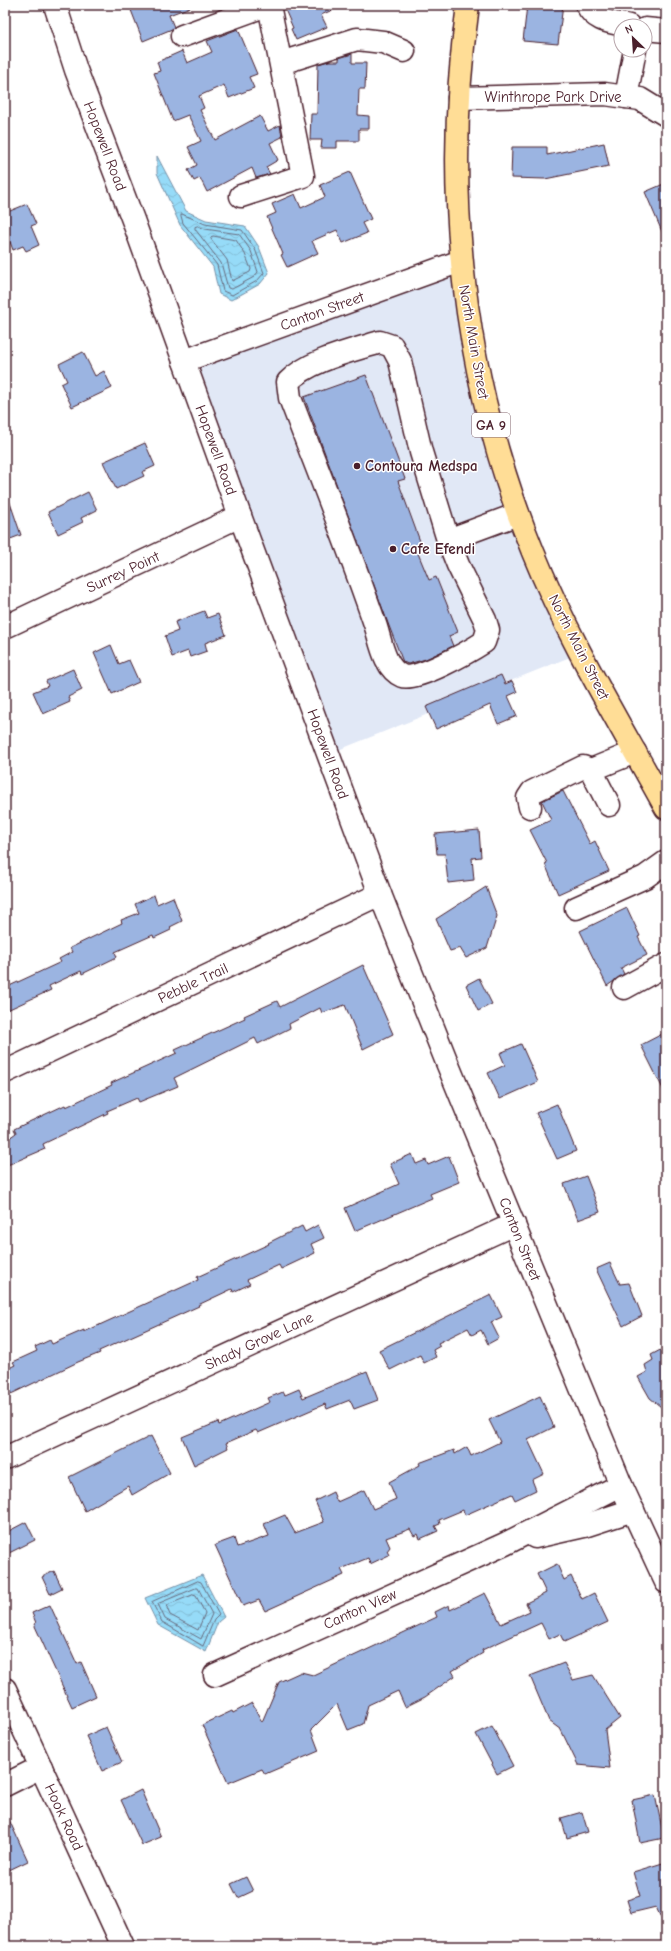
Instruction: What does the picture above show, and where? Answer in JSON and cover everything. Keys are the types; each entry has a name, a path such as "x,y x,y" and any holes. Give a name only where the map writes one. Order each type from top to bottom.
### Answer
{"main road":[{"name":"North Main Street","path":"468,5 462,44 456,150 457,207 461,261 468,317 479,377 495,444 518,514 558,609 666,808"}],"street":[{"name":"Hopewell Road","path":"54,5 76,70 133,220 240,516 380,894"},
{"path":"182,36 268,5 303,176 241,196"},
{"path":"587,5 593,15 600,20 613,23"},
{"path":"653,30 666,31"},
{"path":"281,63 357,39 383,42 404,51"},
{"path":"626,97 633,58"},
{"name":"Winthrope Park Drive","path":"459,98 605,94 640,99 666,115"},
{"name":"Canton Street","path":"184,361 461,261"},
{"path":"380,342 392,346 400,361 421,452 448,540 458,565 485,620 488,636 484,642 450,660 416,676 403,677 394,672 383,650 346,543 290,398 288,382 296,374 317,364 380,342"},
{"path":"448,540 518,514"},
{"name":"Surrey Point","path":"5,627 240,516"},
{"path":"592,770 635,752"},
{"path":"530,807 528,798 532,792 582,766 592,770 609,805"},
{"path":"576,908 645,878 666,862"},
{"name":"Canton Street","path":"380,894 448,1065 621,1485 666,1582"},
{"name":"Pebble Trail","path":"5,1072 380,894"},
{"path":"624,988 666,965"},
{"name":"Shady Grove Lane","path":"5,1458 514,1224"},
{"name":"Canton View","path":"584,1515 621,1485"},
{"name":"Canton View","path":"215,1675 505,1544 584,1515 633,1510"},
{"name":"Hook Road","path":"5,1689 123,1946"},
{"path":"5,1785 41,1767"}],"shaded area":[{"path":"463,265 477,375 575,655 321,757 187,367"}],"water":[{"path":"157,156 186,211 206,220 245,226 259,247 269,273 260,284 231,300 219,294 213,267 180,225 157,173"},
{"path":"202,1575 224,1617 218,1622 206,1652 158,1625 145,1598"}],"building":[{"path":"129,5 193,6 169,15 174,27 172,29 143,41"},
{"path":"283,5 344,5 321,15 327,27 296,40 291,29 293,28"},
{"path":"527,5 563,5 558,44 523,41"},
{"path":"238,29 257,74 249,77 254,88 229,98 224,85 199,96 204,108 200,110 215,140 260,116 268,131 280,125 282,137 270,143 278,160 266,167 270,174 256,178 252,168 207,192 200,178 194,181 188,170 197,165 188,147 201,141 188,115 173,121 154,73 160,71 157,62 182,51 187,63 212,52 207,41"},
{"path":"352,54 352,63 366,63 365,89 359,89 358,115 369,116 369,129 359,129 359,141 337,141 337,148 321,148 322,140 310,140 311,114 317,114 318,64 329,61 339,61 339,58"},
{"path":"604,143 609,166 545,179 511,178 512,147 547,147 547,155"},
{"path":"350,172 371,219 362,223 367,233 343,243 337,230 312,241 318,253 287,267 267,217 276,213 272,204 295,194 301,208 325,197 320,185"},
{"path":"666,183 666,241 645,192"},
{"path":"27,204 36,224 31,226 39,245 26,251 23,246 13,250 10,242 5,244 5,213"},
{"path":"83,352 95,376 104,371 112,388 72,407 61,384 67,381 59,364"},
{"path":"366,375 405,479 398,481 421,544 415,546 429,580 436,577 458,632 449,636 453,646 426,659 408,664 403,662 304,397"},
{"path":"145,443 155,466 142,472 144,476 116,489 103,462"},
{"path":"88,492 97,510 81,518 83,522 58,534 48,512"},
{"path":"5,494 7,494 21,535 5,541"},
{"path":"204,611 207,618 218,614 226,635 205,643 207,651 190,657 188,651 172,657 165,636 178,631 175,622"},
{"path":"111,645 119,664 129,660 139,682 112,694 94,653"},
{"path":"73,669 82,690 68,697 70,702 43,714 33,692 48,686 46,681"},
{"path":"501,675 505,684 512,681 517,692 508,696 517,716 498,724 490,705 436,729 426,707"},
{"path":"563,791 590,844 595,841 609,871 558,894 545,864 547,863 530,830 551,820 542,801"},
{"path":"479,830 481,857 472,858 474,880 448,883 445,854 437,854 435,834"},
{"path":"486,887 497,916 487,948 466,958 460,948 450,951 436,919"},
{"path":"154,895 157,904 173,897 182,921 170,927 171,930 154,938 153,935 115,952 117,957 82,974 81,971 49,986 51,990 5,1011 5,988 61,962 59,959 72,952 70,948 122,923 121,920 139,913 135,904"},
{"path":"627,908 640,936 638,937 647,955 621,968 624,974 607,986 580,931"},
{"path":"363,965 393,1034 363,1049 345,1005 322,1013 320,1008 289,1024 290,1028 258,1044 255,1038 174,1078 178,1086 139,1102 137,1098 107,1111 108,1113 43,1144 45,1149 5,1166 5,1141 16,1133 14,1129 65,1105 66,1107 112,1085 111,1083 177,1053 175,1050 245,1018 244,1016 277,1001 280,1007"},
{"path":"479,978 492,1004 478,1011 466,985"},
{"path":"666,1032 666,1095 641,1045"},
{"path":"521,1044 538,1082 500,1099 488,1073 505,1065 500,1053"},
{"path":"557,1104 576,1151 557,1159 536,1113"},
{"path":"412,1154 416,1164 426,1160 428,1165 449,1156 459,1182 430,1194 432,1198 355,1231 345,1208 399,1184 390,1164"},
{"path":"586,1176 600,1212 578,1220 564,1184"},
{"path":"318,1225 324,1238 311,1244 315,1253 281,1269 279,1265 247,1280 250,1284 233,1292 232,1289 11,1394 5,1382 5,1370 15,1365 13,1362 37,1351 35,1347 50,1340 52,1344 84,1330 84,1332 198,1280 197,1277 269,1244 268,1243 302,1226 305,1232"},
{"path":"610,1263 620,1284 629,1283 642,1316 623,1326 596,1269"},
{"path":"491,1295 502,1317 491,1322 499,1338 488,1344 481,1330 472,1335 468,1328 438,1343 440,1346 433,1350 436,1357 424,1363 420,1355 390,1370 379,1350"},
{"path":"666,1347 666,1411 650,1398 638,1377 647,1372 645,1365 653,1360 651,1355"},
{"path":"367,1371 378,1400 354,1409 350,1400 327,1409 325,1404 258,1433 256,1430 226,1443 228,1448 194,1465 182,1437 218,1422 219,1425 270,1402 268,1398 283,1392 285,1395 299,1389 303,1398"},
{"path":"540,1396 554,1427 528,1440 544,1474 532,1480 536,1490 515,1500 512,1494 465,1515 463,1510 439,1520 440,1524 435,1526 438,1531 420,1539 418,1534 414,1536 410,1529 386,1538 390,1547 387,1551 389,1555 370,1564 368,1558 341,1569 344,1575 265,1611 259,1600 243,1606 215,1545 234,1538 237,1547 269,1536 264,1524 285,1515 295,1533 324,1522 315,1501 333,1492 337,1502 364,1490 373,1509 396,1499 389,1482 420,1465 419,1463 454,1450 455,1454 467,1447 471,1456 500,1442 489,1420"},
{"path":"151,1436 170,1473 132,1495 128,1486 85,1511 69,1477"},
{"path":"26,1522 35,1540 5,1555 5,1533"},
{"path":"557,1564 564,1580 571,1576 582,1599 594,1593 608,1622 564,1642 560,1634 549,1639 541,1623 482,1650 483,1653 452,1671 455,1676 425,1697 405,1707 398,1691 368,1705 363,1724 348,1730 337,1704 311,1730 319,1751 265,1774 262,1769 228,1783 202,1725 232,1711 233,1713 252,1703 262,1722 279,1682 301,1672 313,1675 437,1617 435,1612 449,1605 450,1610 485,1593 501,1624 530,1611 526,1603 546,1593 537,1574"},
{"path":"54,1571 62,1588 50,1594 42,1577"},
{"path":"50,1605 77,1664 81,1662 96,1696 72,1707 34,1624 36,1623 32,1613"},
{"path":"564,1663 573,1680 593,1675 620,1718 605,1730 610,1768 578,1765 561,1730 549,1721 530,1676"},
{"path":"492,1726 513,1766 497,1774 476,1734"},
{"path":"106,1727 122,1762 102,1771 86,1736"},
{"path":"141,1790 161,1837 142,1845 121,1800"},
{"path":"655,1795 664,1838 640,1843 632,1800"},
{"path":"5,1811 28,1861 5,1872"},
{"path":"582,1812 588,1832 567,1838 561,1818"},
{"path":"666,1862 666,1929 656,1907 631,1913 627,1900 640,1896 633,1872"},
{"path":"246,1877 253,1891 238,1898 231,1884"}],"place":[{"name":"Contoura Medspa","path":"357,466"},
{"name":"Cafe Efendi","path":"393,549"}]}
